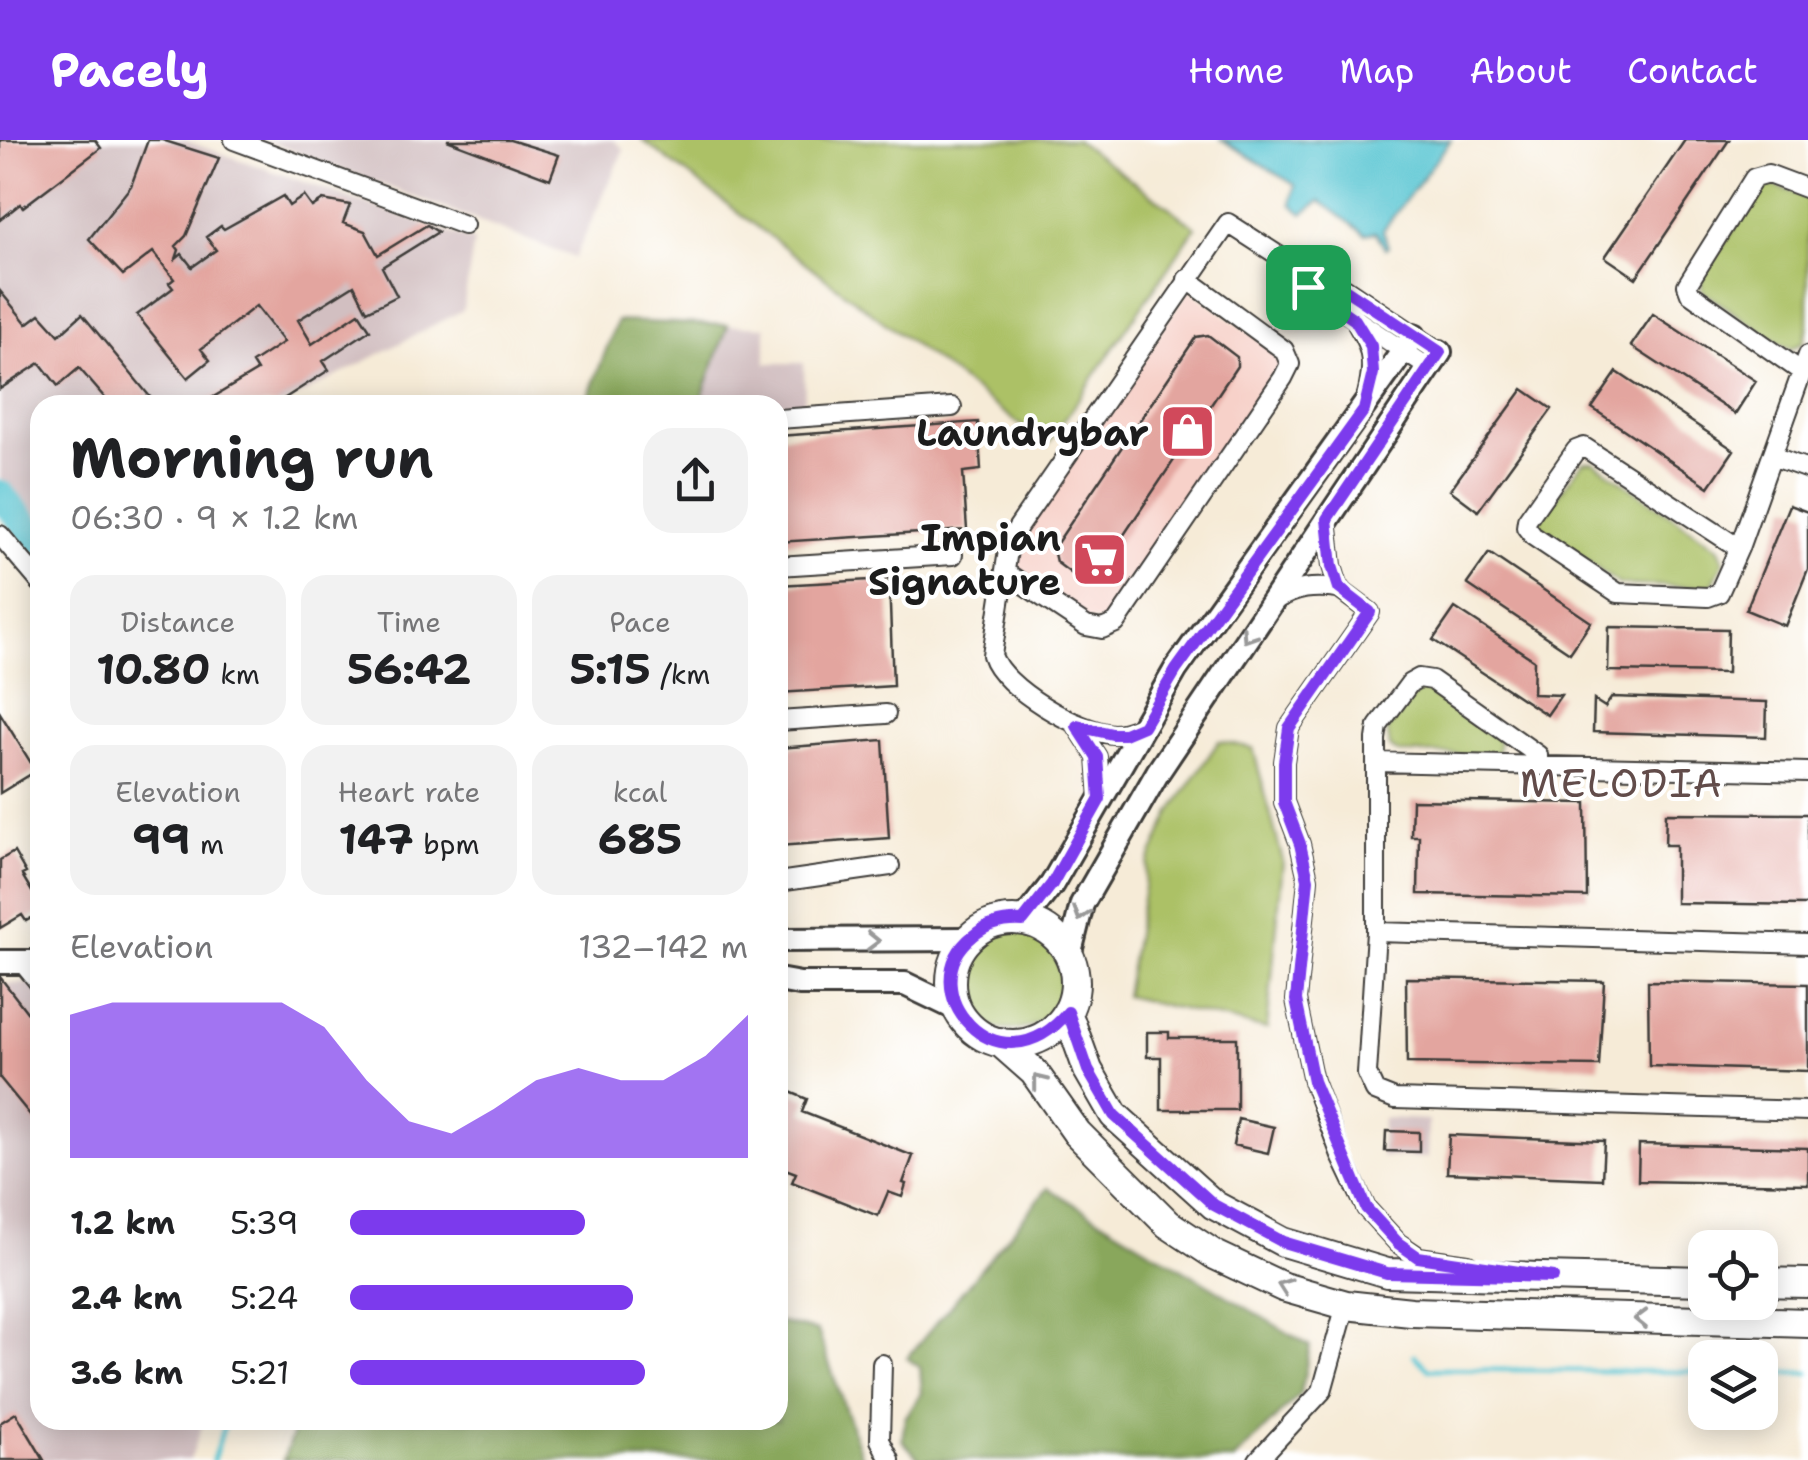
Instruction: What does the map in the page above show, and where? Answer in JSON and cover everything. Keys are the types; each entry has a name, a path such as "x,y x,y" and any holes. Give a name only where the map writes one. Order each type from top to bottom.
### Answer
{"main road":[{"path":"1023,921 1054,936 1069,956 1074,969 1074,991 1068,1012 1054,1028 1038,1039 1000,1042 982,1036 957,1009 952,972 957,954 968,940 999,922 1023,921"},
{"path":"1068,1012 1088,1070 1114,1115 1214,1205 1283,1242 1387,1273 1688,1281"},
{"path":"1000,1042 1034,1072 1077,1134 1168,1224 1215,1255 1283,1288 1346,1305 1412,1312 1808,1324"},
{"path":"1778,1282 1808,1283"}],"street":[{"path":"234,140 464,225"},
{"path":"1739,548 1584,447 1576,450 1526,520 1532,536 1618,593 1719,593 1739,548 1805,363 1690,293 1687,286 1754,178 1768,174 1808,190"},
{"path":"1069,956 1082,904 1158,772 1435,360 1319,272 1287,261 1228,223 1009,544 992,655 996,666 1007,679 1077,726 1124,734 1143,726"},
{"path":"1287,261 1308,287 1355,320 1409,344"},
{"path":"1005,572 1086,626 1102,629 1116,623 1283,378 1290,364 1284,350 1187,280"},
{"path":"1355,320 1371,346 1373,373 1364,410"},
{"path":"1023,921 1052,884 1176,670 1409,344"},
{"path":"788,418 952,407"},
{"path":"1772,456 1808,469"},
{"path":"1327,519 1332,566 1339,588"},
{"path":"0,535 30,570"},
{"path":"788,565 953,556"},
{"path":"1270,604 1294,589 1314,586 1339,588 1370,612 1289,728 1284,762 1284,802 1308,879 1296,1000 1313,1081 1366,1208 1398,1243 1418,1257 1553,1277"},
{"path":"1538,766 1538,755 1432,680 1419,678 1410,683 1378,726 1376,932 1366,1074 1375,1091 1395,1099 1808,1111"},
{"path":"788,719 886,714"},
{"path":"1077,726 1097,757 1100,799"},
{"path":"1376,762 1808,772"},
{"path":"788,881 890,866"},
{"path":"1376,932 1808,944"},
{"path":"788,940 968,940"},
{"path":"788,982 905,984 957,1009"},
{"path":"1258,1460 1322,1391 1346,1305"},
{"path":"882,1364 880,1440 890,1460"}],"shaded area":[{"path":"0,140 183,140 474,241 463,310 301,395 30,395 30,516 0,481"},
{"path":"265,140 613,140 624,149 575,258"},
{"path":"1189,290 1280,355 1284,364 1113,616 1101,622 1087,620 1012,568 1016,548 1024,529"},
{"path":"728,325 766,327 766,363 804,363 805,403 788,403 788,395 703,395"},
{"path":"30,983 30,1430 200,1430 190,1460 0,1460 0,984"},
{"path":"1382,1118 1428,1120 1427,1158 1381,1157"}],"green space":[{"path":"642,140 1076,140 1196,227 1047,445"},
{"path":"1772,185 1808,197 1808,326 1803,342 1792,349 1702,291 1701,279 1755,196 1760,189"},
{"path":"617,321 728,325 703,395 589,395"},
{"path":"1583,462 1594,462 1719,548 1724,561 1713,583 1707,587 1620,585 1543,530 1539,524 1541,517"},
{"path":"1422,690 1499,740 1497,755 1398,753 1390,747 1387,730"},
{"path":"1219,741 1253,748 1283,861 1267,1029 1125,996 1148,864 1171,812"},
{"path":"1011,930 1039,938 1053,952 1061,980 1053,1008 1039,1022 1011,1030 983,1022 969,1008 961,980 969,952 983,938"},
{"path":"1048,1188 1310,1346 1301,1393 1234,1460 920,1460 902,1440 905,1418 922,1393 920,1368 907,1358"},
{"path":"788,1324 818,1331 863,1460 283,1460 294,1430 788,1430"}],"water":[{"path":"1222,140 1451,140 1383,230 1388,247 1385,249 1376,232 1365,234 1320,201 1303,214 1291,204 1295,185"}],"building":[{"path":"0,140 95,140 101,148 0,220"},
{"path":"148,140 162,140 219,158 186,236 176,246 176,259 182,254 192,267 216,250 206,237 283,196 289,206 304,196 312,207 323,200 350,205 343,223 365,231 378,255 427,225 438,232 382,267 397,296 367,311 354,285 298,320 312,344 359,313 370,330 323,361 329,370 290,395 217,395 257,371 252,363 284,342 256,306 201,349 210,360 188,378 137,315 173,288 169,283 174,279 153,252 123,275 89,239 131,186"},
{"path":"447,140 510,140 559,155 550,179"},
{"path":"1685,140 1729,140 1636,278 1605,257"},
{"path":"0,291 27,324 40,314 59,335 82,314 149,395 102,395 79,368 58,386 40,363 0,389"},
{"path":"1653,314 1756,381 1735,414 1631,346"},
{"path":"1208,335 1237,357 1237,366 1095,578 1080,580 1056,562 1053,549 1196,337"},
{"path":"1617,372 1734,450 1709,487 1592,408"},
{"path":"1523,389 1552,409 1478,511 1450,490"},
{"path":"978,422 981,470 963,472 967,530 788,541 788,435"},
{"path":"1789,505 1808,512 1808,569 1785,626 1746,610"},
{"path":"1489,553 1591,622 1570,653 1467,584"},
{"path":"889,579 893,686 788,692 788,584"},
{"path":"1455,608 1534,660 1533,694 1561,695 1547,715 1433,640"},
{"path":"1609,627 1728,629 1727,673 1608,671"},
{"path":"1612,697 1767,702 1766,737 1593,732 1594,700 1605,707"},
{"path":"0,713 30,761 30,775 0,793"},
{"path":"883,740 889,838 788,845 788,747"},
{"path":"1412,800 1586,803 1587,897 1418,894 1419,836 1411,836"},
{"path":"1666,813 1808,814 1808,905 1676,903 1676,845 1665,845"},
{"path":"14,852 26,873 22,875 30,888 30,919 26,921 22,915 0,928 0,860"},
{"path":"0,977 30,1016 30,1115 0,1078"},
{"path":"1406,978 1604,981 1599,1066 1407,1063"},
{"path":"1648,981 1808,984 1808,1071 1649,1066"},
{"path":"1147,1032 1169,1032 1169,1038 1237,1038 1237,1110 1161,1110 1161,1057 1147,1057"},
{"path":"788,1091 807,1099 802,1112 913,1156 902,1197 888,1192 878,1216 792,1182 796,1173 788,1170"},
{"path":"1238,1119 1274,1127 1268,1153 1233,1145"},
{"path":"1386,1131 1419,1132 1419,1152 1385,1151"},
{"path":"1449,1135 1604,1141 1602,1179 1447,1173"},
{"path":"1639,1144 1808,1148 1808,1184 1638,1181"},
{"path":"16,1413 44,1460 0,1460 0,1423"}],"waterway":[{"path":"0,495 30,530"},
{"path":"1414,1355 1428,1369 1688,1372"},
{"path":"1778,1373 1808,1373"},
{"path":"213,1460 223,1430"}],"place":[{"name":"Laundrybar","path":"1188,432"},
{"name":"Impian Signature","path":"1100,559"}],"district":[{"name":"MELODIA","path":"1622,783"}],"route":[{"path":"1287,261 1319,272 1440,352 1327,519 1328,545 1339,588 1370,612 1289,728 1284,802 1308,879 1296,1000 1313,1081 1366,1208 1398,1243 1418,1257 1553,1277 1387,1273 1283,1242 1214,1205 1114,1115 1088,1070 1068,1012 1038,1039 1000,1042 982,1036 968,1024 957,1009 952,991 957,954 982,928 999,922 1023,921 1052,884 1100,799 1097,757 1077,726 1124,734 1143,726 1176,670 1364,410 1373,373 1371,346 1355,320 1308,287 1287,261"}]}
